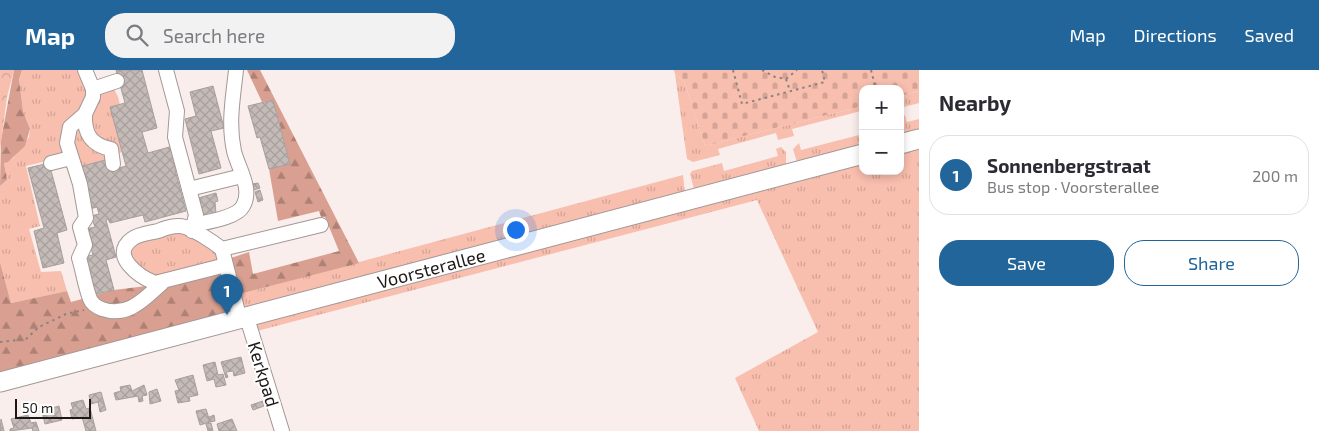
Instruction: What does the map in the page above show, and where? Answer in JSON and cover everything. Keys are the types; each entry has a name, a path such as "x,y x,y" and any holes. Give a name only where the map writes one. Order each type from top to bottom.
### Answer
{"main road":[{"path":"904,143 919,139"},
{"name":"Voorsterallee","path":"0,382 859,155"}],"street":[{"path":"85,70 93,89 91,105 85,114 75,121 68,134 71,158 80,184 86,218 80,227 85,245 79,258 90,301 96,307 106,311 128,310 135,307 162,283"},
{"path":"166,70 177,111 175,137 196,215 193,228"},
{"path":"226,265 162,283 149,281 130,267 124,258 124,249 134,237 175,226 193,228 239,212 244,206 247,193 234,152 230,124 230,107 236,70"},
{"path":"93,89 117,81"},
{"path":"85,114 86,134 94,143 111,149 113,164"},
{"path":"51,163 71,158"},
{"path":"189,189 242,176"},
{"name":"Kerkpad","path":"214,221 220,248 282,431"},
{"path":"193,228 220,248 321,225"}],"path":[{"path":"733,70 742,104 825,82 822,70"},
{"path":"762,70 775,77 786,78 797,70"},
{"path":"871,70 875,85"},
{"path":"786,78 790,91"},
{"path":"0,342 26,339 39,327 66,314 96,307"}],"green space":[{"path":"0,70 14,70 7,97 0,150"},
{"path":"14,70 22,70 19,79 23,111 30,129 25,146 8,162 4,163 7,180 0,186 1,140"},
{"path":"22,70 81,70 88,84 86,105 74,118 67,156 26,166 40,226 29,229 41,272 61,271 67,291 11,303 0,262 0,186 7,180 4,163 13,158 29,137 30,129 23,111 19,79"},
{"path":"247,70 260,70 359,263 240,294 231,258 249,252 253,274 339,251 325,217 321,217 319,211 278,221 269,169 290,163 273,100 262,102"},
{"path":"674,70 919,70 919,91 904,95 904,85 859,85 859,107 705,146 684,81 675,74"},
{"path":"675,74 684,81 705,146 859,107 859,112 792,129 794,136 778,140 776,133 718,149 720,155 693,162 687,159"},
{"path":"113,89 117,94 122,118 122,152 116,154 88,134 96,93"},
{"path":"919,91 919,103 904,107 904,95"},
{"path":"904,116 907,122 919,119 919,133 912,135 904,131"},
{"path":"80,120 112,158 79,167 70,134"},
{"path":"859,135 859,151 801,163 797,162 793,149 799,143 801,150"},
{"path":"919,142 919,431 759,431 735,378 818,332 757,200 257,331 254,323 859,159 859,175 904,175 904,146"},
{"path":"781,147 786,152 786,165 694,189 690,174 692,171 722,163 724,171 778,156 776,149"},
{"path":"683,175 685,194 244,312 240,294"},
{"path":"178,229 186,231 219,255 218,262 159,278 135,266 129,249 132,244"},
{"path":"0,262 11,303 67,291 71,302 114,290 154,285 215,271 221,274 225,293 231,295 236,315 0,377"}],"building":[{"path":"116,70 142,70 157,128 142,132 148,153 173,146 179,169 175,170 186,211 145,222 143,215 110,223 108,219 106,220 116,257 106,260 114,290 93,295 83,257 93,255 86,229 95,227 91,216 99,214 97,207 90,209 79,167 109,159 112,170 126,166 110,107 125,103"},
{"path":"213,86 224,128 211,131 221,168 199,174 185,119 196,116 190,92"},
{"path":"273,100 290,164 269,169 260,137 257,138 248,106"},
{"path":"49,163 67,230 57,233 64,263 43,268 34,231 44,228 28,168"},
{"path":"258,183 260,188 254,190 252,184"},
{"path":"260,190 263,200 258,202 255,192"},
{"path":"216,193 218,201 215,202 216,214 200,219 195,199"},
{"path":"241,357 245,373 234,376 233,371 226,372 228,377 226,378 221,362"},
{"path":"215,362 218,375 223,374 226,385 216,387 214,379 207,381 203,365"},
{"path":"193,375 198,395 189,397 190,401 178,403 175,391 179,390 175,380"},
{"path":"130,385 132,391 144,385 147,395 142,396 143,401 139,402 138,396 116,400 114,393 121,391 120,387"},
{"path":"157,389 161,401 150,404 149,392"},
{"path":"101,392 106,410 100,412 98,402 91,404 89,395"},
{"path":"83,400 86,409 90,408 96,431 86,431 82,417 72,419 70,410 73,409 71,403"},
{"path":"263,401 264,406 253,410 251,405"},
{"path":"59,406 62,420 45,424 42,411"},
{"path":"206,409 210,422 200,425 196,411"},
{"path":"28,415 31,423 36,422 39,431 33,431 32,428 10,431 10,429 14,428 11,419"},
{"path":"214,415 215,421 210,422 209,417"},
{"path":"1,419 4,431 0,431"},
{"path":"232,419 237,431 219,431 217,424"},
{"path":"211,423 213,431 208,431 206,424"}],"place":[{"name":"Sonnenbergstraat","path":"227,315"}]}
